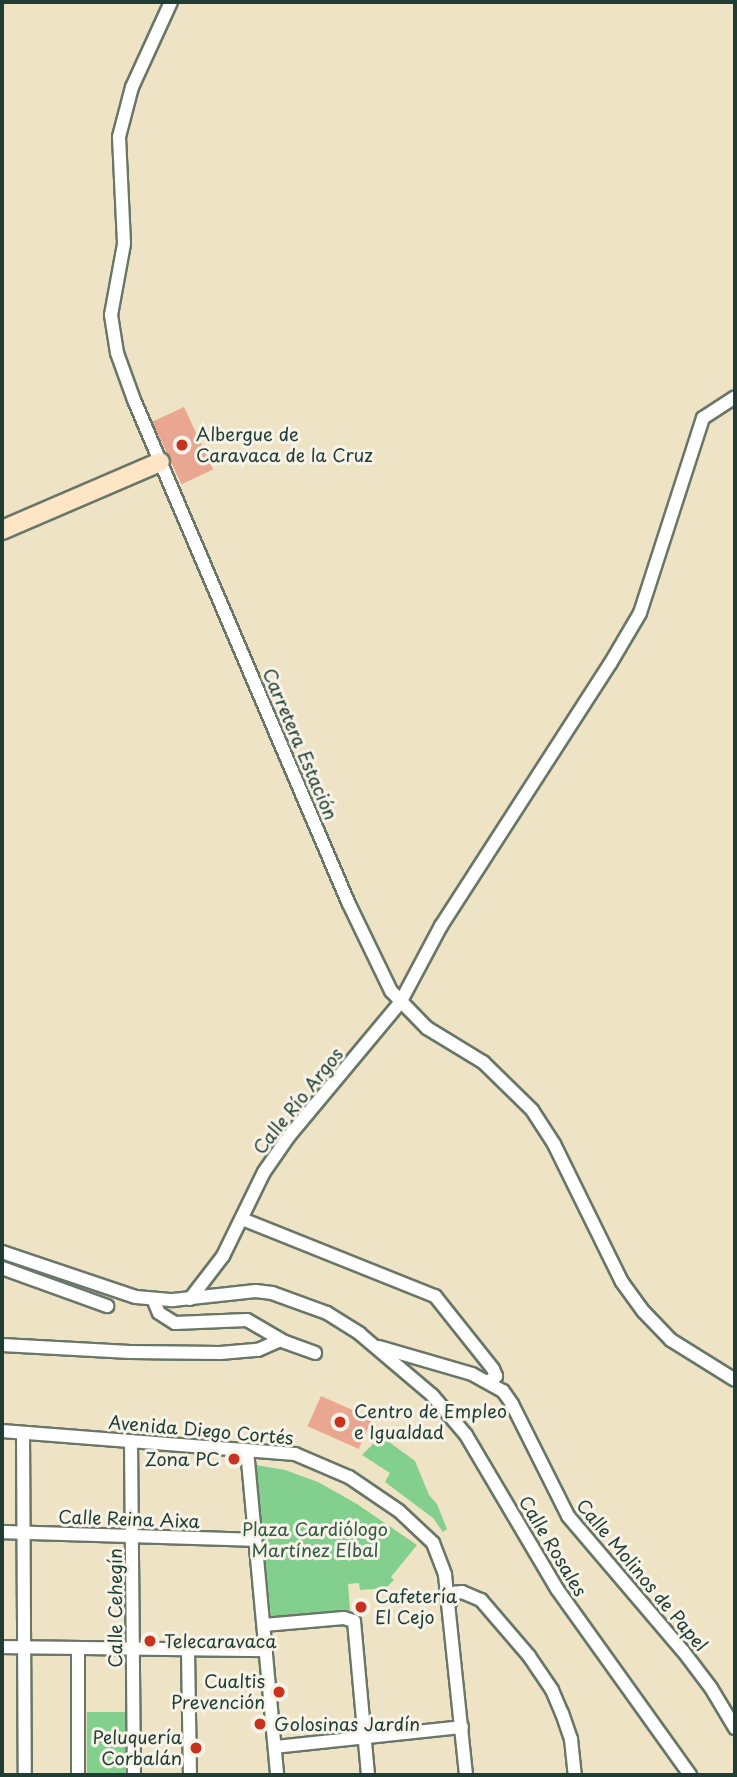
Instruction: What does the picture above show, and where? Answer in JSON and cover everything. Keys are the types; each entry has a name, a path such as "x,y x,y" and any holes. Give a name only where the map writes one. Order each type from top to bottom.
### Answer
{"street":[{"name":"Carretera Estación","path":"171,2 142,63 122,118 120,154 124,244 111,316 117,352 160,461 369,951 400,1003 427,1028 483,1062 532,1110 554,1144 622,1282 644,1312 671,1340 735,1380"},
{"name":"Calle Río Argos","path":"190,1299 223,1256 264,1172 289,1136 400,1003 441,926 610,664 640,613 703,418 735,397"},
{"path":"2,530 160,461"},
{"path":"242,1219 435,1296 494,1369 496,1376 489,1381"},
{"name":"Calle Molinos de Papel","path":"2,1252 108,1290 153,1299 272,1293 327,1313 375,1346 489,1381 503,1391 512,1404 568,1516 683,1651 711,1688 735,1728"},
{"path":"2,1268 107,1306"},
{"path":"153,1299 159,1313 175,1322 247,1320 281,1340 315,1353"},
{"path":"2,1345 141,1353 220,1353 258,1350 281,1340"},
{"name":"Calle Rosales","path":"375,1346 432,1395 466,1435 557,1589 690,1775"},
{"name":"Avenida Diego Cortés","path":"2,1432 295,1454 349,1477 399,1511 433,1543 445,1575 466,1775"},
{"path":"23,1433 25,1775"},
{"name":"Calle Cehegín","path":"131,1441 134,1775"},
{"path":"247,1450 277,1775"},
{"name":"Calle Reina Aixa","path":"2,1532 254,1540"},
{"path":"449,1604 456,1592 462,1591 481,1600 528,1656 552,1690 562,1713 571,1739 575,1775"},
{"path":"264,1625 338,1618 354,1621 368,1775"},
{"path":"2,1647 266,1650"},
{"path":"78,1649 78,1775"},
{"path":"188,1650 190,1775"},
{"path":"275,1747 462,1727"}],"green space":[{"path":"381,1436 415,1461 447,1529 443,1532 433,1518 385,1482 390,1473 362,1455"},
{"name":"Plaza Cardiólogo Martínez Elbal","path":"256,1465 285,1470 318,1482 357,1504 417,1545 391,1577 394,1580 386,1588 360,1590 359,1583 348,1584 350,1610 271,1617"},
{"path":"87,1712 125,1712 125,1775 87,1775"}],"building":[{"name":"Albergue de Caravaca de la Cruz","path":"184,407 213,470 181,484 152,422"},
{"name":"Centro de Empleo e Igualdad","path":"321,1396 372,1419 359,1449 308,1426"}],"place":[{"name":"Albergue de Caravaca de la Cruz","path":"182,445"},
{"name":"Centro de Empleo e Igualdad","path":"340,1422"},
{"name":"Zona PC","path":"234,1459"},
{"name":"Cafetería El Cejo","path":"361,1607"},
{"name":"Telecaravaca","path":"150,1641"},
{"name":"Cualtis Prevención","path":"279,1692"},
{"name":"Golosinas Jardín","path":"260,1724"},
{"name":"Peluquería Corbalán","path":"196,1748"}]}
